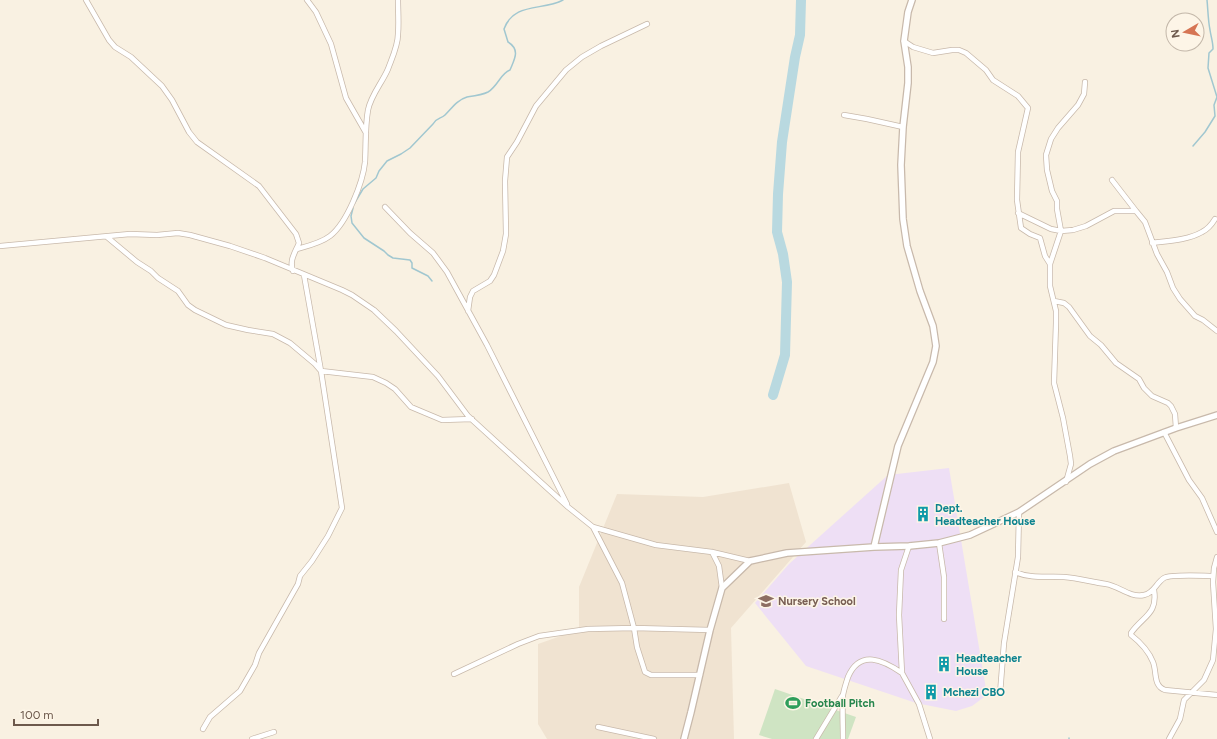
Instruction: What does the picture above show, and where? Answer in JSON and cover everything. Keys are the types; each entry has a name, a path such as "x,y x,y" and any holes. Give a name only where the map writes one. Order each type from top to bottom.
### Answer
{"street":[{"path":"86,0 109,40 131,57 162,86 172,100 196,142 259,186 296,234 299,243 291,259 293,271"},
{"path":"307,0 316,12 331,44 346,98 366,133"},
{"path":"296,249 324,240 332,235 341,223 360,185 365,162 368,109 387,70 396,47 398,34 398,0"},
{"path":"874,547 900,441 933,362 936,346 933,326 920,291 904,233 901,165 908,67 904,41 908,12 912,0"},
{"path":"468,311 470,297 474,291 490,281 494,275 503,250 506,234 507,157 517,142 536,106 566,70 582,57 601,46 647,24"},
{"path":"904,41 913,47 933,53 952,50 959,50 966,53 986,70 994,80 1025,102 1028,108 1018,152 1016,192 1018,213 1021,228 1040,238 1045,256 1050,264"},
{"path":"1066,482 1071,464 1063,418 1054,383 1056,332 1054,301 1050,286 1050,264 1061,231 1057,201 1047,170 1046,155 1050,139 1078,105 1084,94 1085,82"},
{"path":"844,115 903,127"},
{"path":"1112,180 1145,222 1152,243 1173,288 1180,299 1195,316 1203,320 1217,331"},
{"path":"385,206 410,233 433,253 447,272 487,345 568,507"},
{"path":"1018,213 1051,229 1061,231 1073,230 1086,226 1114,211 1136,211"},
{"path":"1152,243 1192,236 1202,232 1211,225 1215,218"},
{"path":"0,246 130,234 157,235 178,233 230,246 265,258 352,295 374,310 438,376 472,419 568,507 593,527 656,545 712,552 750,561 787,553 939,543 970,535 1019,512 1066,482 1090,464 1114,451 1164,432 1217,415"},
{"path":"107,237 158,278 178,291 188,305 195,310 226,325 273,334 290,343 321,371 373,377 386,383 395,390 411,407 442,420 472,419"},
{"path":"203,729 210,717 240,691 255,665 259,653 298,584 300,576 328,536 342,508 321,371 304,275"},
{"path":"1054,301 1064,303 1090,336 1101,345 1116,363 1139,379 1144,388 1152,396 1168,403 1171,406 1175,414 1176,428"},
{"path":"1164,432 1189,480 1202,498 1217,532"},
{"path":"1000,694 1004,642 1018,557 1019,512"},
{"path":"593,527 622,583 634,628 637,647 645,672 647,674 700,675"},
{"path":"939,543 944,577 944,619"},
{"path":"909,546 901,570 899,615 902,673 919,704 930,739"},
{"path":"684,739 710,630 722,588 719,566 712,552"},
{"path":"1169,739 1180,718 1184,700 1204,680 1216,652 1215,588 1213,576 1217,557"},
{"path":"722,588 750,561"},
{"path":"1015,572 1025,576 1064,577 1112,585 1128,593 1139,596 1154,590 1161,580 1170,576 1213,576"},
{"path":"1154,590 1155,598 1153,609 1132,631 1131,635 1139,641 1151,658 1157,682 1162,689 1217,695"},
{"path":"454,674 518,644 539,636 588,629 634,628 710,630"},
{"path":"816,739 843,694 854,666 867,660 875,660 893,667 902,673"},
{"path":"843,694 843,739"},
{"path":"598,727 654,739"},
{"path":"252,739 274,732"}],"shaded area":[{"path":"949,468 987,695 972,706 956,711 916,703 806,666 755,603 789,564 888,475"},
{"path":"789,483 806,542 731,628 734,739 547,739 538,724 538,644 579,628 579,587 617,494 703,497"}],"green space":[{"name":"Football Pitch","path":"775,689 856,717 848,739 772,739 759,735"}],"waterway":[{"path":"354,204 363,189 376,178 379,171 387,161 410,148 436,120 444,116 457,102 463,98 481,95 488,92 504,74 510,70 515,59 515,52 512,45 508,42 504,29 514,15 529,8 563,0"},
{"path":"773,395 785,355 787,282 783,254 777,232 778,194 782,142 795,57 800,35 801,0"},
{"path":"1193,146 1205,132 1215,116 1214,105 1217,97 1208,68 1209,53 1213,49 1207,0"},
{"path":"353,208 351,216 352,223 364,238 393,258 410,260 412,263 412,268 428,276 432,281"}],"place":[{"name":"Dept. Headteacher House","path":"923,514"},
{"name":"Nursery School","path":"766,601"},
{"name":"Headteacher House","path":"944,664"},
{"name":"Mchezi CBO","path":"931,692"},
{"name":"Football Pitch","path":"793,703"}]}
